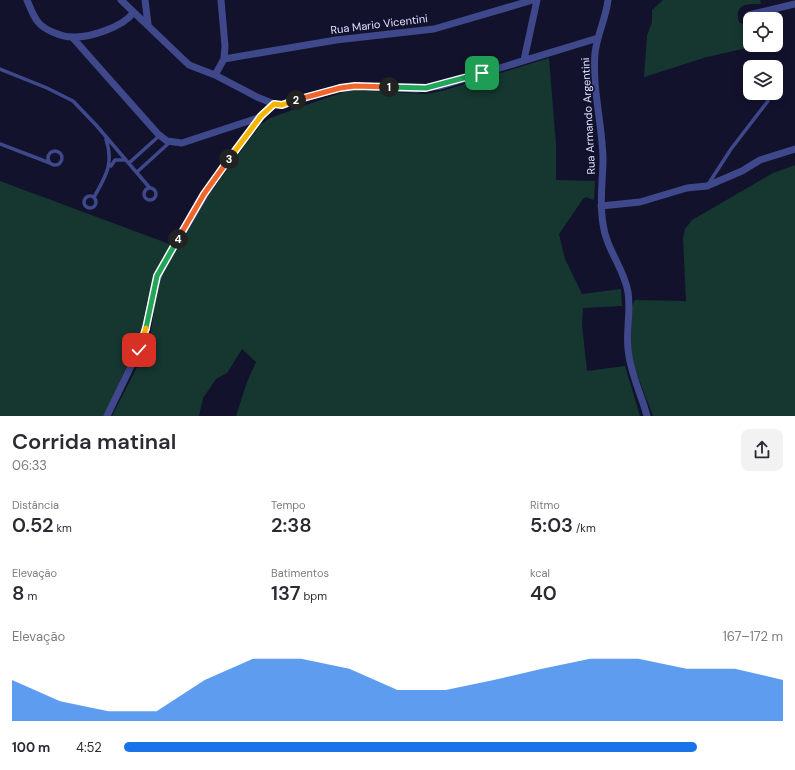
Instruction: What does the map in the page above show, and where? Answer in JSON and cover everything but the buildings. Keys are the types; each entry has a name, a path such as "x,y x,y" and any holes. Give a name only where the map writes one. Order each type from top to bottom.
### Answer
{"street":[{"path":"27,0 38,22 47,28 72,37 159,136 170,142 182,143 190,141 261,116"},
{"path":"121,0 133,13 148,24 189,65 215,75 257,97 274,104 282,105 340,88 355,86 426,88 441,86 598,38"},
{"path":"145,0 148,24"},
{"path":"215,75 224,59 225,46 221,0"},
{"name":"Rua Mario Vicentini","path":"224,59 336,40 434,29 533,0"},
{"path":"524,60 537,0"},
{"name":"Rua Armando Argentini","path":"608,0 605,20 598,38 595,68 603,160 601,206 605,234 626,285 629,303 628,349 630,363 647,416"},
{"path":"762,12 795,4"},
{"path":"72,37 120,25 129,19 133,13"},
{"path":"581,43 596,52"},
{"path":"107,416 144,339 154,288 162,267 214,180 261,116 274,104"},
{"path":"601,206 640,202 688,188 707,186 742,171 760,160 795,149"}],"lane":[{"path":"0,69 63,95 81,108 149,187"},
{"path":"707,186 731,149 768,101"},
{"path":"105,136 110,154 109,171"},
{"path":"129,163 159,136"},
{"path":"137,172 170,142"},
{"path":"0,144 50,163"},
{"path":"94,197 115,160 126,160"}],"green space":[{"path":"663,0 760,0 761,4 743,6 738,11 739,22 743,24 743,49 707,57 644,77 647,36 652,22 652,10"},
{"path":"549,58 556,145 556,180 595,181 594,200 586,197 583,199 559,234 565,259 582,294 621,289 622,306 583,308 582,325 587,371 625,366 640,416 236,416 247,382 256,362 242,349 227,373 216,379 203,398 199,416 112,416 149,344 158,284 165,270 210,193 260,125 270,118 346,91 354,90 426,94 442,91"},
{"path":"795,165 795,416 653,416 635,369 631,352 632,306 635,300 686,301 683,238 685,229 692,220 773,173"},
{"path":"0,181 172,245 157,269 147,301 141,334 104,416 0,416"}],"route":[{"path":"139,350 144,339 157,276 204,194 261,116 274,104 282,105 340,88 355,86 416,89 441,86 482,73"}]}
